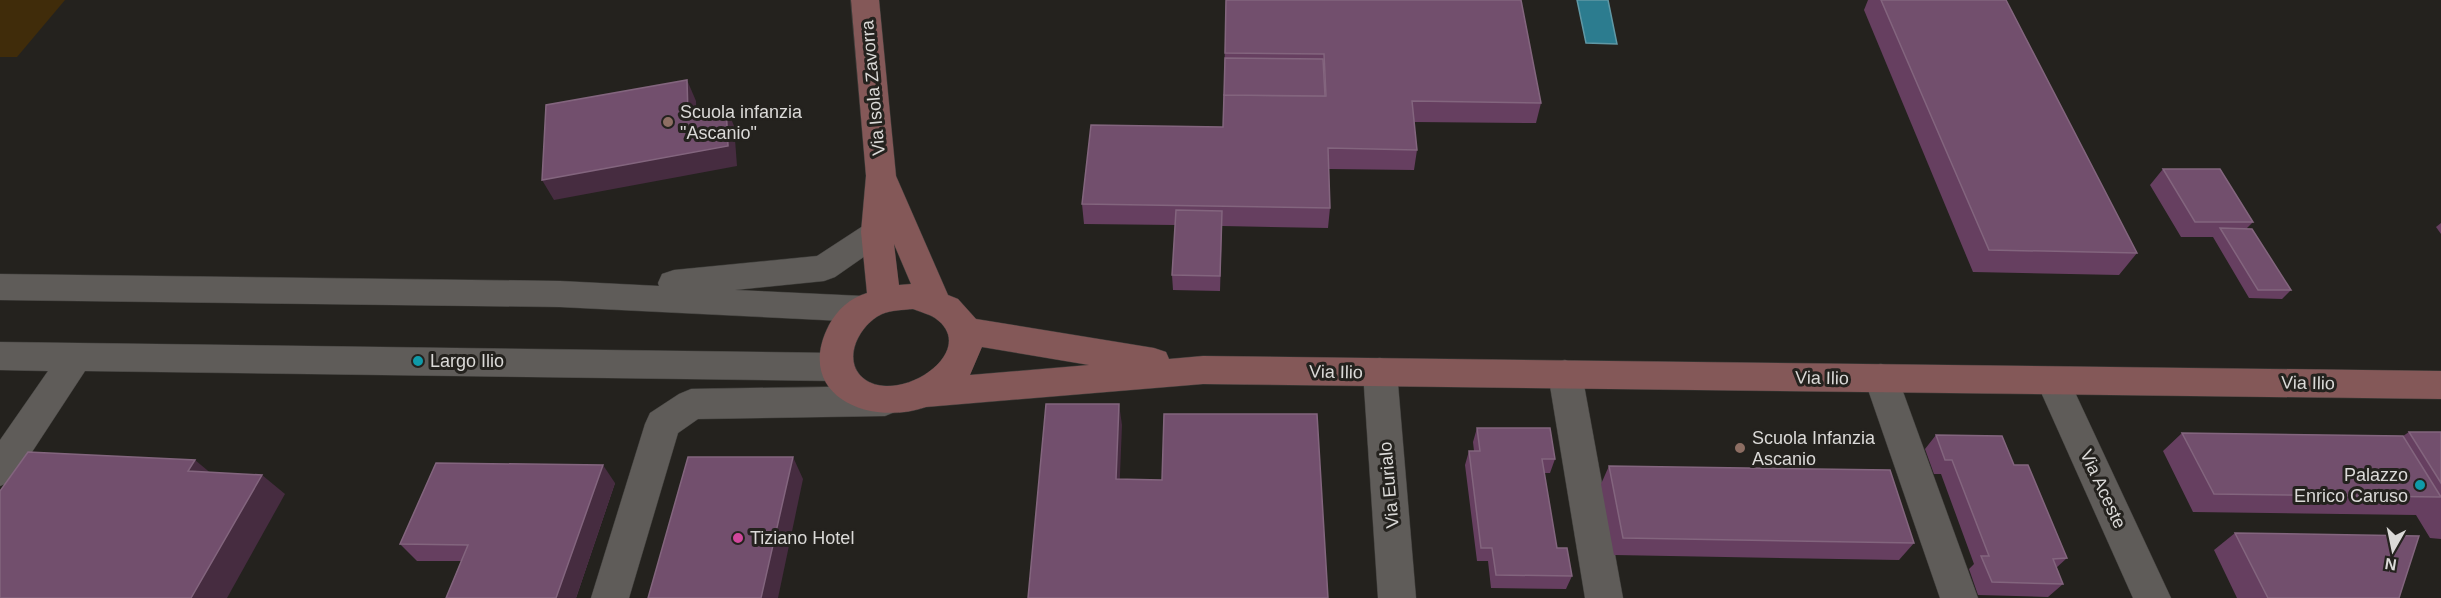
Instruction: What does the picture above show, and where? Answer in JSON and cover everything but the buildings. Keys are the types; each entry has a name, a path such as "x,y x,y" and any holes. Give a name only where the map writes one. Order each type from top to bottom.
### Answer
{"main road":[{"name":"Via Isola Zavorra","path":"865,0 881,176 874,304"},
{"name":"Via Isola Zavorra","path":"881,176 933,300"},
{"path":"915,296 933,300 948,307 959,318 965,331 965,349 958,366 945,382 926,393 906,400 885,401 861,395 843,381 836,367 835,354 837,341 850,321 874,304 915,296"},
{"name":"Via Ilio","path":"965,331 1203,370"},
{"name":"Via Ilio","path":"926,393 1203,370 2441,385"}],"street":[{"path":"560,294 824,268 877,232"},
{"path":"0,286 560,294 874,304"},
{"path":"0,356 836,367"},
{"path":"1,468 76,357"},
{"name":"Via Eurialo","path":"1380,372 1398,598"},
{"path":"1565,374 1604,598"},
{"path":"1881,378 1959,598"},
{"name":"Via Aceste","path":"2053,381 2152,598"},
{"path":"610,598 663,424 691,404 885,401"}],"shaded area":[{"path":"0,0 65,0 17,57 0,57"}],"water":[{"path":"1577,0 1608,0 1617,44 1586,43"}],"place":[{"name":"Scuola infanzia \"Ascanio\"","path":"668,122"},
{"name":"Largo Ilio","path":"418,361"},
{"name":"Scuola Infanzia Ascanio","path":"1740,448"},
{"name":"Palazzo Enrico Caruso","path":"2420,485"},
{"name":"Tiziano Hotel","path":"738,538"}]}
